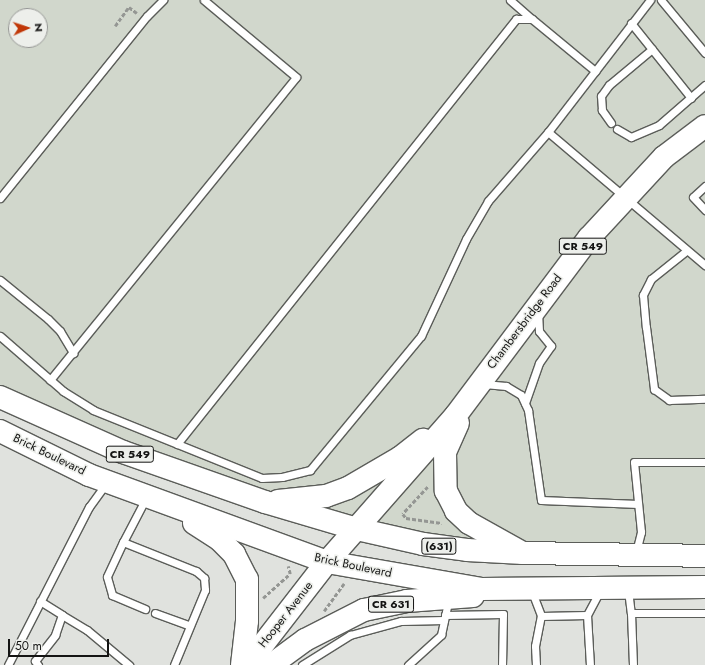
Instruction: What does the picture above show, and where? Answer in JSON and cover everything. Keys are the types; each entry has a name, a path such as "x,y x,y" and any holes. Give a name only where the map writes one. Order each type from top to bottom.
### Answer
{"main road":[{"name":"Chambersbridge Road","path":"357,529 456,415 589,238 664,157 705,126"},
{"path":"475,389 445,452 446,491 456,511 469,523 523,554"},
{"name":"CR 549","path":"0,397 122,452 265,502 326,496 348,488 401,457 456,415"},
{"name":"Brick Boulevard","path":"0,431 45,455 108,482 327,562 438,583 482,589 533,590 705,587"},
{"path":"154,499 220,540 234,554 247,579 247,621 242,665"},
{"path":"265,502 357,529"},
{"name":"(631)","path":"357,529 423,544 523,554 705,556"},
{"name":"Hooper Avenue","path":"247,665 327,562 357,529"},
{"name":"CR 631","path":"271,665 305,640 364,610 407,600 446,611 533,590"}],"lane":[{"path":"0,198 147,16 163,0"},
{"path":"50,380 296,77 204,0"},
{"path":"510,0 595,71"},
{"path":"0,336 50,380 93,410 262,478 282,477 310,470 421,336 466,239 488,201 548,132 650,0"},
{"path":"661,0 705,53"},
{"path":"177,444 506,28 516,19 532,19"},
{"path":"632,23 691,98"},
{"path":"611,123 602,110 601,96 608,85 652,50"},
{"path":"617,130 631,137 659,125 705,86"},
{"path":"548,132 627,196 686,251 705,265"},
{"path":"705,186 693,197 705,210"},
{"path":"686,251 651,279 643,295 646,327 654,389 669,400 705,399"},
{"path":"0,280 60,331 73,353"},
{"path":"525,403 539,363 551,346 539,331 538,304"},
{"path":"475,389 506,386 521,395 528,410 541,500 582,500 638,504"},
{"path":"635,555 641,532 634,462 705,462"},
{"path":"8,665 89,507 108,482"},
{"path":"145,609 112,595 107,577 123,542 154,499"},
{"path":"123,542 196,571 204,578 205,590 174,665"},
{"path":"628,588 631,612 633,665"},
{"path":"590,665 587,615 601,589"},
{"path":"533,590 541,616 535,646 536,665"},
{"path":"40,601 87,630 129,665"},
{"path":"302,665 350,635 401,621 446,611 503,614 502,665"},
{"path":"408,665 441,635 446,611"},
{"path":"631,612 705,613"},
{"path":"155,613 190,626"},
{"path":"38,665 35,662 56,635 62,615"},
{"path":"541,616 587,615"}],"path":[{"path":"114,26 129,7 138,15"},
{"path":"430,485 403,514 406,518 445,523"},
{"path":"261,598 266,597 290,574 285,564"},
{"path":"324,613 324,610 342,584 348,581"}],"shaded area":[{"path":"0,0 705,0 705,556 523,553 357,529 0,397"}]}
